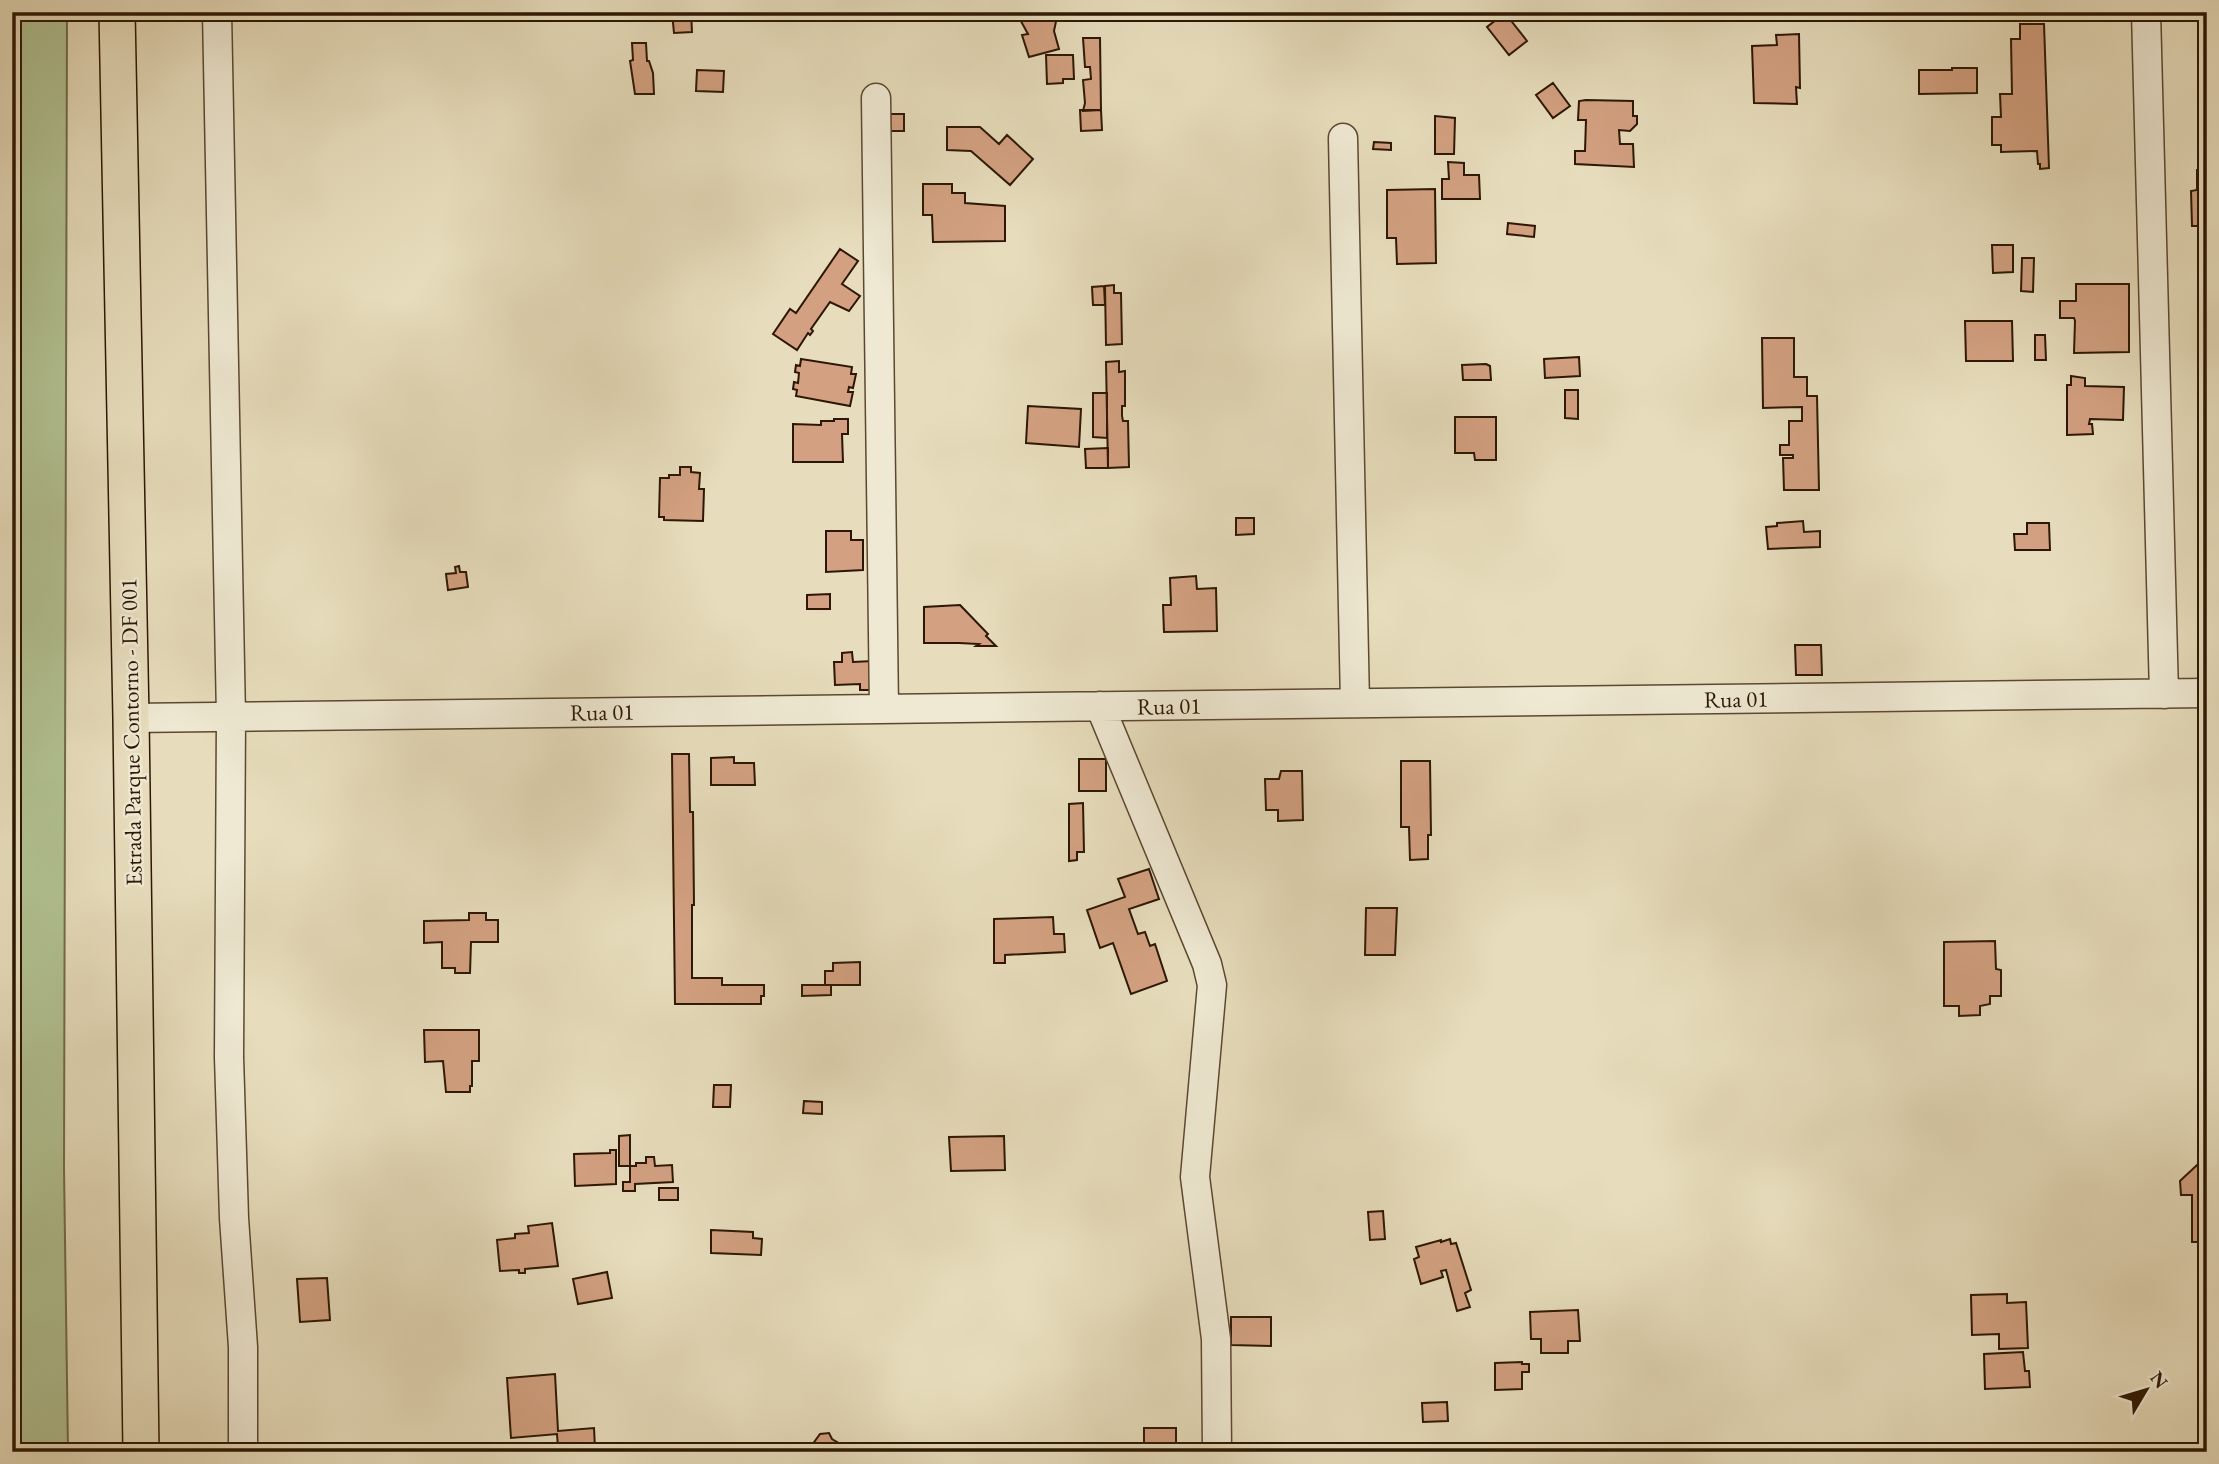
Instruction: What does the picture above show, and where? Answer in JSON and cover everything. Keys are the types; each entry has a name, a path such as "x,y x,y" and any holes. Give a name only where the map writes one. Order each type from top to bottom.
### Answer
{"main road":[{"name":"Estrada Parque Contorno - DF 001","path":"117,12 131,718 141,1452"}],"street":[{"path":"217,12 231,717 229,1057 234,1218 243,1348 243,1452"},
{"path":"2146,12 2165,694"},
{"path":"876,98 884,709"},
{"path":"1343,138 1355,704"},
{"name":"Rua 01","path":"131,718 2207,693"},
{"path":"1100,706 1207,964 1212,985 1195,1177 1216,1339 1217,1452"}],"green space":[{"path":"12,12 67,12 64,1168 68,1452 12,1452"}],"building":[{"path":"672,12 691,12 692,32 674,33"},
{"path":"1058,12 1054,31 1059,49 1029,57 1022,35 1028,34 1017,14"},
{"path":"1505,13 1527,41 1509,55 1487,27"},
{"path":"2020,24 2044,24 2049,168 2040,169 2037,151 2001,152 2001,145 1992,145 1992,117 2001,117 2000,94 2012,94 2011,39 2020,39"},
{"path":"1799,34 1800,88 1796,87 1797,104 1754,103 1752,46 1777,45 1776,35"},
{"path":"1083,38 1100,38 1101,110 1083,111 1083,80 1091,79 1090,67 1085,67"},
{"path":"632,43 646,43 647,61 653,73 654,94 635,94 630,61 633,60"},
{"path":"1046,55 1073,55 1074,79 1047,84"},
{"path":"1977,68 1977,93 1919,94 1919,70"},
{"path":"697,70 724,71 723,92 696,91"},
{"path":"1553,83 1570,106 1553,118 1536,95"},
{"path":"2198,86 2207,86 2207,109 2200,110"},
{"path":"1579,101 1633,101 1633,116 1637,116 1637,124 1630,131 1619,130 1620,144 1633,144 1634,167 1575,164 1575,151 1585,151 1586,120 1578,120"},
{"path":"1080,110 1101,110 1102,130 1081,131"},
{"path":"886,114 904,114 904,131 886,131"},
{"path":"1435,116 1455,118 1454,154 1435,154"},
{"path":"947,127 980,127 999,144 1007,135 1033,159 1010,185 971,151 947,150"},
{"path":"1374,142 1391,143 1391,150 1373,149"},
{"path":"1448,162 1464,163 1464,175 1479,175 1480,199 1442,199 1442,179 1449,179"},
{"path":"2197,170 2207,170 2207,226 2192,226 2191,191 2197,190"},
{"path":"923,184 952,184 952,193 965,193 965,203 1005,206 1005,241 933,242 932,215 923,215"},
{"path":"1435,189 1436,263 1397,264 1396,238 1387,238 1387,190"},
{"path":"1508,223 1535,226 1534,237 1507,234"},
{"path":"1992,245 2013,245 2013,272 1993,273"},
{"path":"840,249 858,261 842,284 860,296 849,311 830,302 811,329 813,331 810,335 808,333 797,350 773,334 790,309 796,313"},
{"path":"2022,258 2034,258 2033,292 2021,291"},
{"path":"2076,284 2129,284 2129,352 2074,353 2075,321 2074,318 2060,318 2060,301 2076,301"},
{"path":"1114,285 1114,293 1121,293 1122,344 1106,345 1105,286"},
{"path":"1104,286 1105,305 1093,305 1092,287"},
{"path":"1965,321 2012,321 2013,361 1966,361"},
{"path":"2035,335 2045,335 2046,360 2035,360"},
{"path":"1762,338 1794,338 1794,377 1807,377 1807,396 1817,396 1819,490 1784,490 1783,458 1793,458 1793,455 1780,455 1780,445 1789,445 1789,421 1802,421 1802,407 1763,408"},
{"path":"1579,357 1580,376 1545,378 1544,359"},
{"path":"801,359 852,367 851,374 856,374 853,388 849,387 848,392 853,392 850,406 796,396 797,390 793,389 794,382 798,383 799,373 795,372"},
{"path":"1119,361 1119,372 1125,371 1125,406 1122,406 1122,416 1123,421 1128,421 1129,467 1108,468 1106,362"},
{"path":"1462,365 1490,366 1491,380 1463,380"},
{"path":"2071,376 2085,378 2085,386 2124,387 2123,420 2090,419 2093,434 2067,435 2067,385 2071,385"},
{"path":"1565,390 1578,390 1578,419 1565,418"},
{"path":"1093,393 1107,393 1107,438 1093,437"},
{"path":"1028,406 1081,409 1079,447 1026,443"},
{"path":"1455,417 1496,417 1496,460 1475,460 1474,453 1455,453"},
{"path":"848,419 848,434 842,434 843,462 793,462 793,424 821,425 821,421"},
{"path":"1108,448 1108,468 1086,468 1085,449"},
{"path":"680,467 691,467 691,472 700,473 699,489 704,489 703,521 664,520 664,517 659,517 660,478 680,475"},
{"path":"1236,518 1254,518 1254,534 1236,535"},
{"path":"1803,521 1804,532 1820,531 1820,547 1768,549 1766,527 1777,526 1777,523"},
{"path":"2027,523 2049,523 2050,550 2015,550 2014,534 2027,534"},
{"path":"826,531 851,531 851,540 863,540 863,570 826,572"},
{"path":"459,566 460,572 466,572 468,587 448,590 446,574 456,573 455,567"},
{"path":"1196,576 1197,589 1216,588 1217,631 1164,632 1163,605 1171,605 1170,578"},
{"path":"830,594 830,609 807,609 807,595"},
{"path":"960,605 996,646 924,643 924,607"},
{"path":"1795,645 1821,645 1822,675 1796,675"},
{"path":"852,652 853,662 873,661 872,690 860,690 860,684 835,685 834,662 842,662 842,653"},
{"path":"672,754 689,754 690,812 693,812 692,978 722,978 722,985 764,985 761,1004 675,1004"},
{"path":"734,757 734,763 754,763 755,785 711,785 711,758"},
{"path":"1079,759 1106,759 1106,791 1079,791"},
{"path":"1401,761 1430,761 1431,835 1428,835 1428,859 1410,860 1409,827 1401,827"},
{"path":"1281,771 1302,771 1303,820 1278,821 1278,810 1266,810 1265,779 1279,779"},
{"path":"1083,803 1084,852 1077,852 1077,860 1069,861 1069,804"},
{"path":"1149,869 1159,899 1129,909 1138,934 1145,932 1150,946 1155,944 1167,981 1131,994 1113,943 1100,948 1087,910 1125,897 1118,879"},
{"path":"1366,908 1397,908 1395,955 1365,955"},
{"path":"469,913 486,913 486,920 498,920 498,942 471,942 470,973 455,973 455,968 442,968 442,942 424,943 424,921 469,920"},
{"path":"1053,917 1054,934 1064,934 1065,952 1005,955 1005,963 994,963 994,919"},
{"path":"1995,941 1996,969 2001,970 2001,996 1990,996 1990,1004 1980,1006 1980,1015 1959,1016 1959,1006 1944,1006 1944,942"},
{"path":"860,962 860,985 825,985 825,971 833,971 833,963"},
{"path":"802,985 831,985 831,995 802,996"},
{"path":"424,1030 479,1030 479,1061 472,1061 470,1092 446,1092 443,1061 425,1062"},
{"path":"714,1085 731,1085 730,1107 713,1107"},
{"path":"804,1101 822,1102 822,1114 803,1113"},
{"path":"630,1135 630,1166 619,1166 619,1136"},
{"path":"1004,1136 1005,1170 951,1171 949,1137"},
{"path":"610,1150 616,1150 616,1184 575,1186 574,1154 610,1153"},
{"path":"646,1157 654,1157 655,1166 672,1165 673,1182 635,1184 635,1191 623,1191 623,1182 630,1182 630,1166 646,1163"},
{"path":"2197,1165 2207,1172 2207,1242 2192,1242 2192,1195 2181,1195 2180,1181"},
{"path":"659,1188 678,1188 678,1200 659,1200"},
{"path":"1383,1211 1385,1239 1370,1240 1368,1212"},
{"path":"552,1223 558,1266 525,1269 525,1273 519,1273 519,1270 500,1271 497,1240 529,1233 528,1226"},
{"path":"711,1230 753,1232 753,1238 762,1239 761,1255 711,1253"},
{"path":"1450,1239 1451,1244 1456,1243 1471,1290 1465,1293 1470,1307 1457,1311 1446,1270 1441,1271 1443,1277 1421,1284 1414,1259 1419,1257 1416,1247"},
{"path":"607,1272 612,1298 578,1304 573,1279"},
{"path":"327,1278 330,1320 300,1322 297,1279"},
{"path":"2007,1294 2007,1303 2026,1302 2028,1348 1999,1349 1999,1334 1972,1335 1971,1295"},
{"path":"1578,1310 1580,1341 1568,1341 1568,1353 1541,1353 1541,1339 1531,1339 1530,1312"},
{"path":"1231,1317 1271,1317 1271,1346 1231,1345"},
{"path":"2023,1352 2025,1371 2029,1371 2030,1387 1985,1389 1984,1354"},
{"path":"1495,1363 1529,1364 1529,1372 1522,1372 1522,1389 1495,1390"},
{"path":"555,1374 558,1431 594,1428 595,1448 610,1447 611,1452 541,1452 540,1450 558,1448 557,1434 511,1438 507,1378"},
{"path":"1447,1402 1448,1421 1423,1422 1422,1403"},
{"path":"1144,1428 1176,1428 1176,1452 1104,1452 1104,1447 1144,1446"},
{"path":"829,1433 846,1452 807,1452 820,1434"}]}
